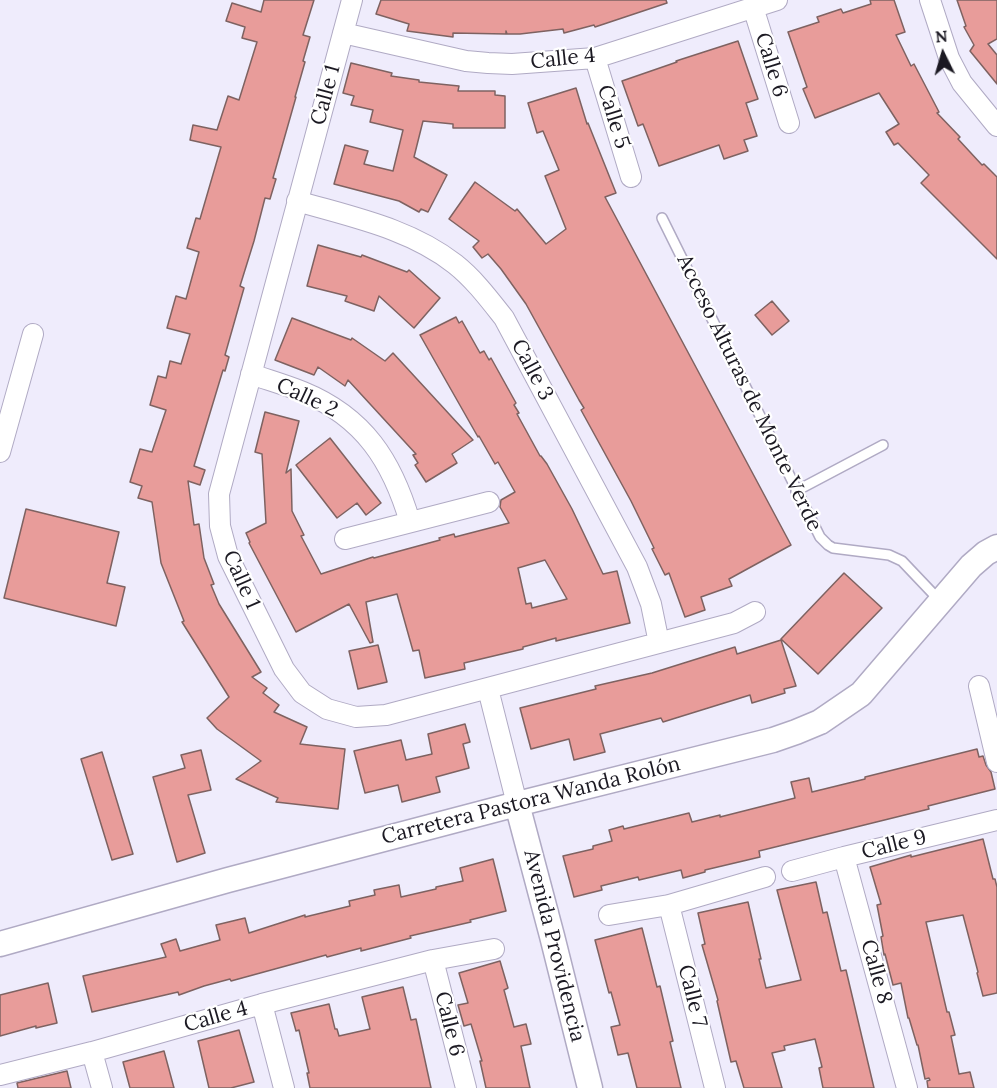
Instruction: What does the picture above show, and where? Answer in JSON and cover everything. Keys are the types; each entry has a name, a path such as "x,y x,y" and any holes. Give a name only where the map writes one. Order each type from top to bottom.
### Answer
{"street":[{"name":"Calle 1","path":"352,0 219,494 220,526 228,556 284,669 302,693 327,709 356,717 386,715 659,644 734,623 755,612"},
{"name":"Calle 4","path":"343,33 466,61 512,64 595,58 777,0"},
{"path":"930,0 949,58 958,75 977,103 997,126"},
{"name":"Calle 6","path":"753,7 789,123"},
{"name":"Calle 5","path":"595,58 631,177"},
{"name":"Calle 3","path":"297,201 392,228 425,244 455,264 482,291 504,318 637,567 651,604 659,644"},
{"path":"0,452 33,334"},
{"name":"Calle 2","path":"251,374 304,392 331,406 354,423 374,445 390,468 402,495 410,522"},
{"path":"345,539 489,502"},
{"name":"Carretera Pastora Wanda Rolón","path":"0,944 228,880 773,740 796,732 820,722 861,694 971,566 997,547"},
{"path":"979,686 997,762"},
{"path":"488,689 517,804"},
{"name":"Avenida Providencia","path":"517,804 590,1088"},
{"name":"Calle 9","path":"792,871 997,819"},
{"name":"Calle 8","path":"844,857 907,1088"},
{"path":"609,915 669,905 765,877"},
{"name":"Calle 7","path":"669,905 715,1088"},
{"name":"Calle 4","path":"0,1075 433,960 494,949"},
{"name":"Calle 6","path":"433,960 466,1088"},
{"path":"262,1004 284,1088"},
{"path":"92,1052 102,1088"}],"lane":[{"name":"Acceso Alturas de Monte Verde","path":"663,218 816,532 828,545 838,549 890,555 902,561 940,601"},
{"path":"796,490 883,445"}],"building":[{"path":"264,0 314,0 303,35 310,37 273,178 276,179 270,199 265,198 240,286 244,288 225,355 229,357 194,466 205,470 200,485 188,481 194,525 199,524 204,558 214,584 211,585 219,604 261,672 252,677 267,688 263,693 279,705 274,712 307,727 300,744 345,749 338,809 276,802 278,798 236,779 261,761 217,729 207,718 229,697 182,622 184,621 161,563 152,502 138,498 142,486 130,482 140,449 152,452 166,410 150,405 158,376 166,378 170,361 181,364 190,334 167,328 176,296 186,299 199,252 187,248 196,218 200,219 221,147 190,140 193,125 217,130 228,96 239,100 257,42 242,38 245,27 226,21 232,3 261,12"},
{"path":"381,0 666,0 667,3 595,27 594,25 564,33 563,29 520,34 507,34 506,31 506,34 453,33 453,37 407,31 409,24 376,14"},
{"path":"870,0 894,0 905,32 896,35 911,66 914,64 939,112 937,113 982,165 984,164 997,177 997,259 921,183 929,175 898,143 894,145 886,132 899,124 879,93 815,118 803,89 807,87 788,32 819,22 817,17 841,9 843,13 871,4"},
{"path":"957,0 997,0 997,39 988,44 997,55 997,84 970,51 974,45 964,27 966,26"},
{"path":"738,41 758,99 746,103 757,136 744,140 748,151 724,159 719,145 659,166 643,124 638,126 622,81"},
{"path":"351,63 392,73 391,76 419,80 419,82 459,86 458,91 495,91 495,95 505,96 505,128 453,128 453,124 423,121 414,157 447,175 428,212 421,209 419,212 399,201 334,184 345,145 368,151 364,164 393,171 403,130 370,122 373,110 351,105 354,96 343,93"},
{"path":"576,88 587,124 616,193 605,197 791,545 729,579 732,586 701,597 705,610 685,617 669,573 665,575 631,501 581,410 584,408 526,304 488,254 482,258 473,247 479,241 449,219 475,182 515,211 517,209 546,244 566,229 545,176 559,170 543,131 537,133 528,103"},
{"path":"318,245 361,257 362,255 407,272 409,270 440,298 414,328 379,296 374,311 345,301 347,296 307,286"},
{"path":"772,301 789,321 772,335 755,315"},
{"path":"456,317 459,323 462,321 480,353 484,351 489,360 491,358 516,403 514,405 519,413 517,414 572,509 603,574 617,571 630,623 556,641 556,638 523,647 523,649 464,663 465,669 425,678 419,650 413,651 397,594 366,602 373,642 370,643 349,604 296,632 249,543 246,533 266,523 262,454 255,452 265,412 299,421 286,473 291,469 292,511 304,535 301,536 321,574 373,557 440,540 439,538 454,534 455,537 509,523 500,507 501,500 515,492 498,462 495,464 478,437 420,335","holes":["545,560 567,599 532,608 531,603 526,604 518,568"]},
{"path":"292,318 351,340 352,338 385,361 393,353 473,440 452,454 457,463 426,482 415,465 418,463 413,455 416,454 348,380 345,386 318,367 314,375 275,360"},
{"path":"330,438 381,503 366,515 357,503 337,518 296,465"},
{"path":"26,509 119,532 107,583 125,587 116,626 4,598"},
{"path":"844,573 882,608 818,674 781,639"},
{"path":"781,640 796,686 784,689 785,693 752,703 750,695 663,722 661,718 600,734 605,752 574,760 569,739 531,749 520,708 596,689 595,686 652,673 735,647 737,654"},
{"path":"378,645 387,682 358,689 349,651"},
{"path":"465,724 470,742 463,744 469,768 436,777 440,792 402,802 398,785 365,793 354,751 401,740 406,760 432,754 428,734"},
{"path":"977,749 979,757 983,756 991,772 995,789 928,806 929,809 759,851 760,857 705,870 705,872 683,878 681,870 639,880 638,877 601,886 602,890 574,897 563,856 593,849 593,846 612,841 609,830 623,826 624,829 689,813 692,822 720,815 720,817 795,798 791,782 809,778 812,792"},
{"path":"201,750 211,790 188,795 205,853 177,862 153,777 185,768 181,755"},
{"path":"102,752 133,854 112,860 81,759"},
{"path":"983,839 997,887 997,993 983,996 963,915 926,922 947,1012 949,1012 955,1035 951,1036 959,1074 970,1072 974,1088 928,1088 927,1081 930,1080 925,1079 901,983 893,985 884,955 877,905 881,904 870,867"},
{"path":"493,859 506,911 361,951 361,948 327,957 326,955 231,981 230,979 204,986 179,995 178,992 92,1012 83,976 166,957 161,944 176,939 180,951 220,940 216,925 245,918 249,933 305,915 305,917 350,906 349,901 375,895 374,890 399,885 401,897 436,889 436,887 463,881 460,868"},
{"path":"816,882 823,913 827,912 841,971 846,970 874,1088 823,1088 819,1068 822,1067 815,1039 784,1046 785,1050 772,1053 782,1088 744,1088 736,1061 731,1062 718,1000 702,945 705,944 698,913 748,902 766,988 801,980 777,890"},
{"path":"642,928 657,987 660,986 681,1088 637,1088 628,1053 618,1055 611,1027 620,1025 595,940"},
{"path":"500,961 508,988 504,990 514,1027 526,1024 531,1044 521,1046 530,1088 486,1088 480,1061 482,1061 471,1024 464,1026 458,1005 468,1003 459,973"},
{"path":"48,983 57,1023 0,1036 0,995"},
{"path":"403,987 411,1020 416,1019 431,1088 310,1088 307,1073 309,1073 299,1030 296,1031 291,1013 329,1004 339,1036 370,1029 362,997"},
{"path":"239,1030 254,1082 231,1088 209,1088 198,1041"},
{"path":"164,1051 174,1088 130,1088 123,1062"},
{"path":"67,1071 71,1088 18,1088 17,1083"}]}
